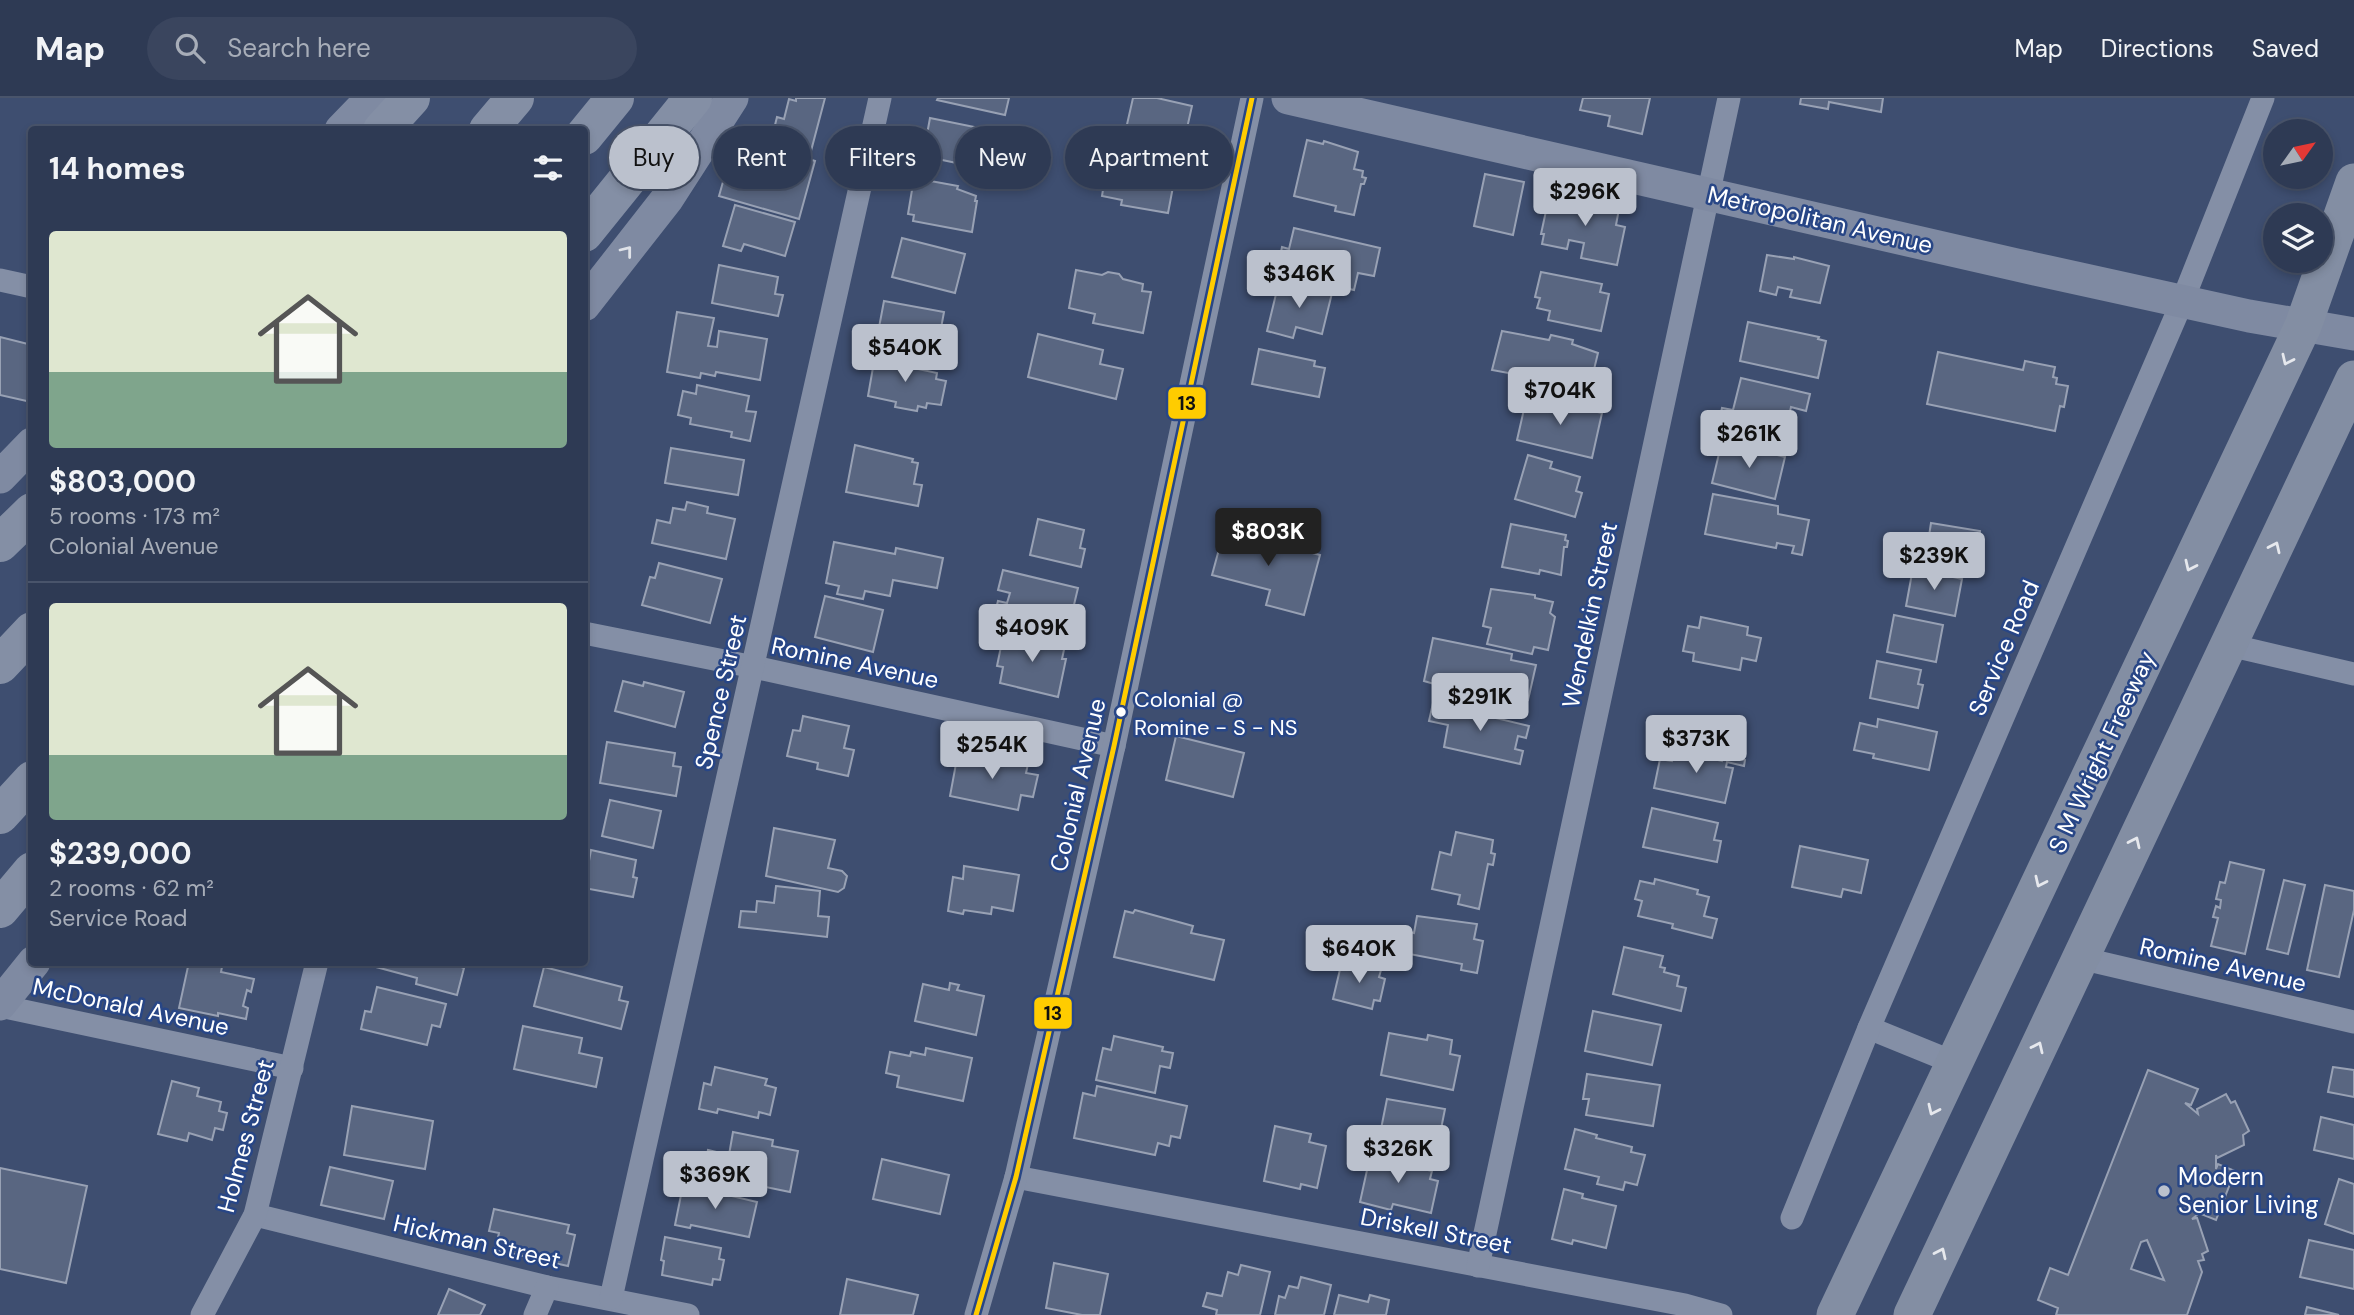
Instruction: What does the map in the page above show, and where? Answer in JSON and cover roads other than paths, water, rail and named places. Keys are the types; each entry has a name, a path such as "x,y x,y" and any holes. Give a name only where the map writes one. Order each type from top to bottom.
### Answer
{"highway":[{"path":"386,126 411,98"},
{"path":"491,126 515,98"},
{"path":"588,131 615,98"},
{"path":"588,228 694,98"},
{"path":"0,543 28,516"},
{"path":"0,665 28,635"},
{"path":"0,815 28,784"},
{"path":"0,909 28,877"}],"main road":[{"name":"S M Wright Freeway","path":"1835,1315 2303,326 2354,182"},
{"path":"1912,1315 2354,379"}],"street":[{"path":"345,126 372,98"},
{"path":"588,300 667,199 732,98"},
{"name":"Spence Street","path":"611,1298 880,98"},
{"name":"Colonial Avenue","path":"976,1315 1016,1177 1114,746 1252,98"},
{"name":"Metropolitan Avenue","path":"1287,98 2182,302 2354,334"},
{"name":"Wendelkin Street","path":"1478,1266 1729,98"},
{"name":"Service Road","path":"1792,1218 1869,1028 2182,302 2263,98"},
{"path":"0,280 28,286"},
{"path":"0,477 28,448"},
{"name":"Romine Avenue","path":"588,634 754,667 1114,746"},
{"path":"2229,645 2354,674"},
{"name":"Romine Avenue","path":"2080,958 2354,1022"},
{"path":"0,1005 31,966"},
{"name":"Holmes Street","path":"202,1315 255,1216 316,966"},
{"name":"McDonald Avenue","path":"0,1005 292,1068"},
{"path":"1869,1028 1955,1063"},
{"name":"Driskell Street","path":"1016,1177 1685,1305 1721,1315"},
{"name":"Hickman Street","path":"255,1216 547,1287 688,1315"},
{"path":"535,1315 547,1287"}],"place":[{"name":"Colonial @ Romine - S - NS","path":"1121,712"},
{"name":"Modern Senior Living","path":"2164,1191"}]}
